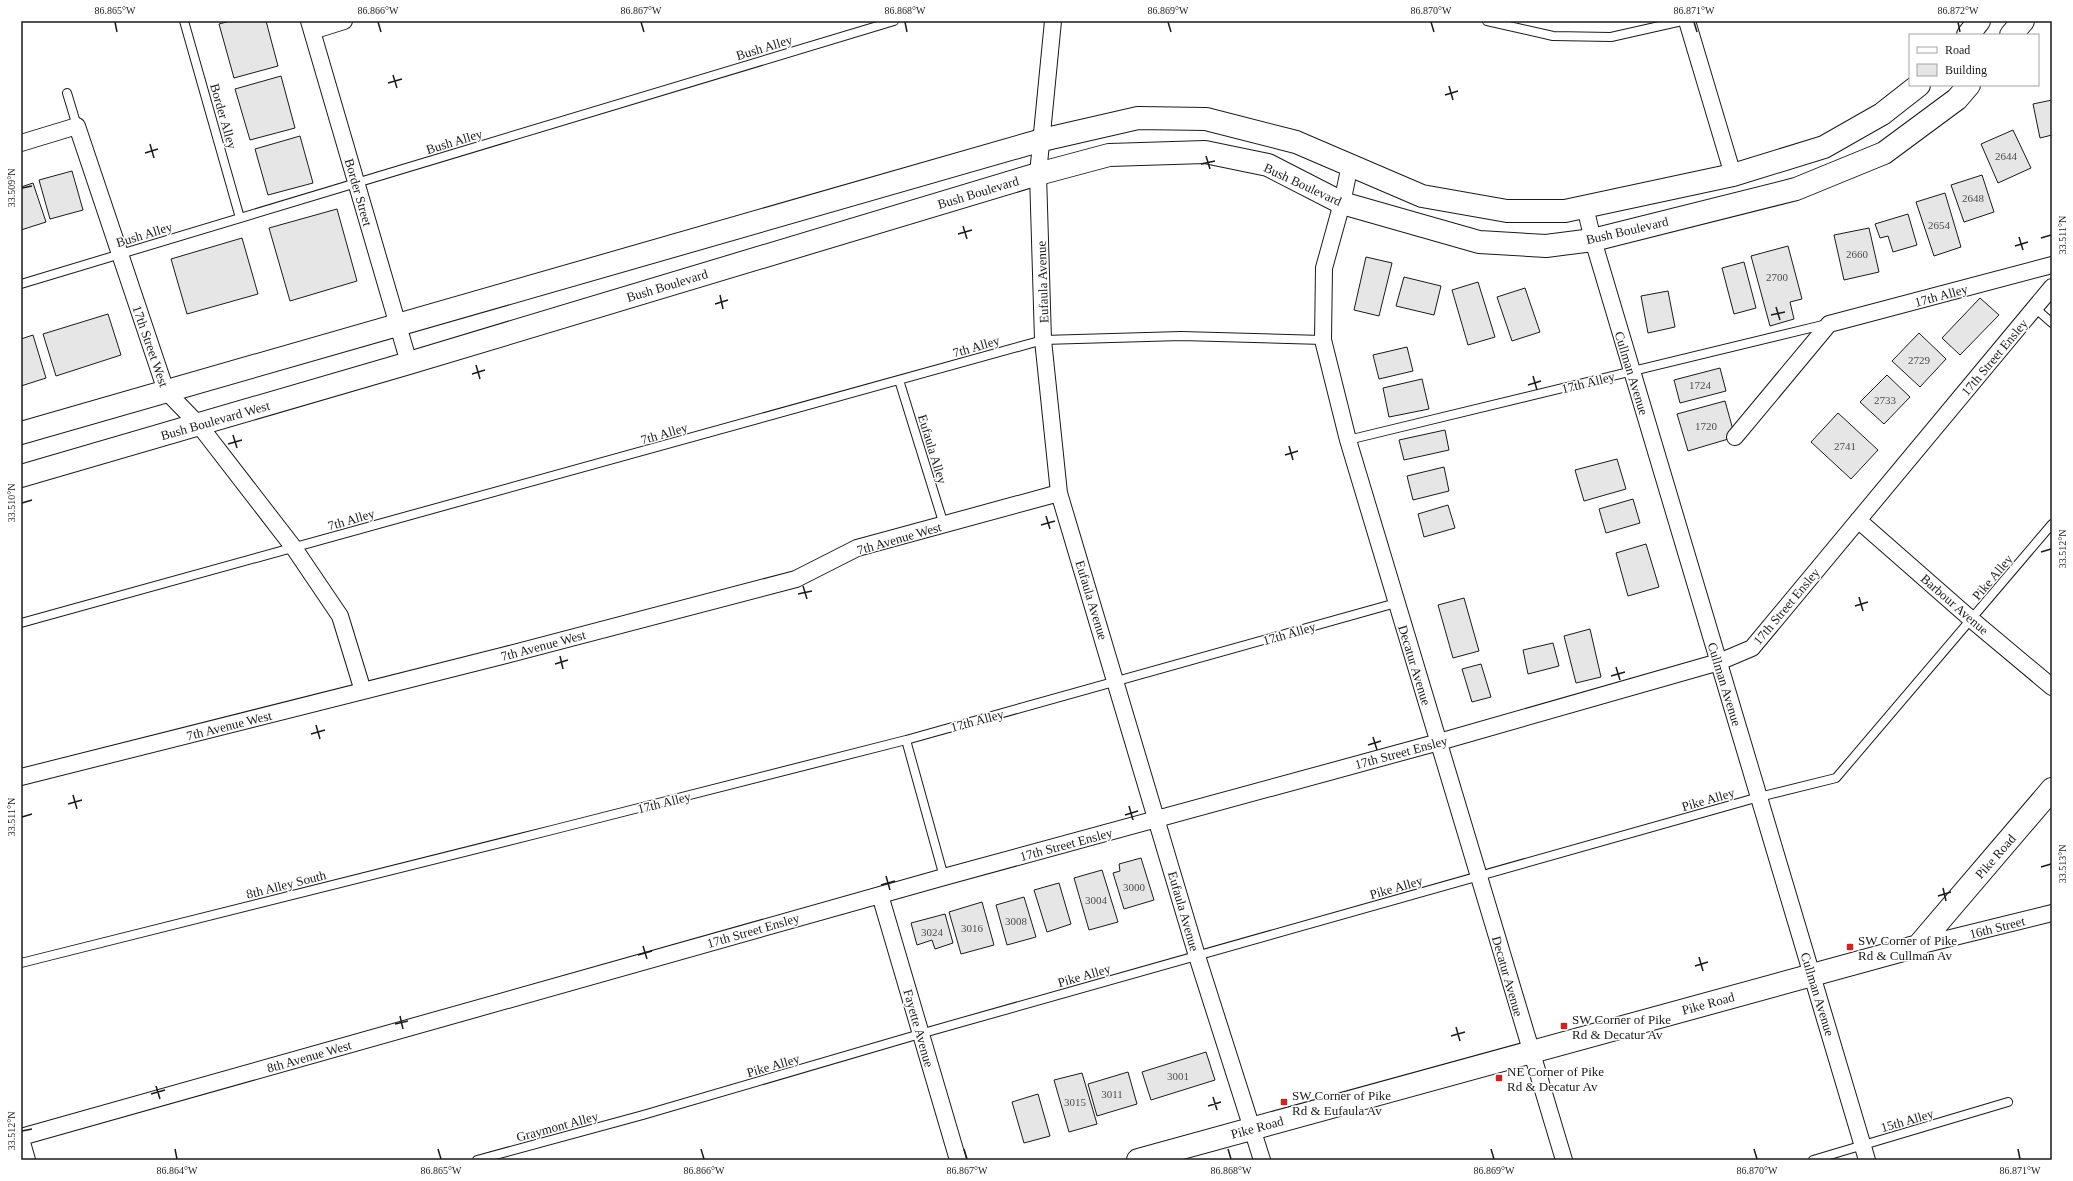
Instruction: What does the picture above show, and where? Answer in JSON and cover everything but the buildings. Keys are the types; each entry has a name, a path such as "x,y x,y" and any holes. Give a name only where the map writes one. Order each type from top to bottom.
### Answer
{"main road":[{"path":"1969,34 1979,21"},
{"path":"2012,34 2023,21"},
{"path":"21,433 1042,140 1138,118 1206,119 1296,142 1422,196 1507,211 1565,211 1733,175 1824,147 1882,114 1918,86"},
{"name":"Bush Boulevard","path":"409,363 1038,174 1109,155 1205,152 1268,165 1342,203 1479,242 1546,246 1593,240 1796,189 1884,153 1957,99 1968,86"},
{"name":"Bush Boulevard West","path":"21,476 409,363"},
{"name":"Pike Road","path":"1138,1160 1918,946 2052,789"}],"street":[{"path":"310,26 344,21"},
{"name":"Eufaula Avenue","path":"1053,21 1038,174 1044,340 1059,493 1158,819 1197,956 1262,1160"},
{"path":"1687,21 1733,175"},
{"name":"Border Street","path":"310,26 409,363"},
{"path":"21,143 77,126"},
{"name":"17th Street West","path":"77,126 166,391 199,425 294,548 340,616 363,691"},
{"name":"Decatur Avenue","path":"1350,165 1342,203 1324,268 1323,340 1348,440 1564,1160"},
{"name":"Cullman Avenue","path":"1586,207 1593,240 1865,1153"},
{"name":"17th Alley","path":"1829,324 2052,265"},
{"name":"17th Street Ensley","path":"596,974 1439,742 1719,662 1752,648 2052,287"},
{"path":"1735,437 1829,324"},
{"name":"7th Avenue West","path":"21,777 363,691 796,579 857,548 1059,493"},
{"name":"Barbour Avenue","path":"1858,520 1972,620 2052,687"},
{"name":"Fayette Avenue","path":"880,895 958,1160"},
{"name":"16th Street","path":"1918,946 2052,913"},
{"name":"8th Avenue West","path":"21,1138 596,974"},
{"path":"21,1138 27,1160"}],"lane":[{"name":"Border Alley","path":"184,21 240,218"},
{"name":"Bush Alley","path":"21,284 894,21"},
{"path":"1487,21 1552,36 1611,37 1682,21"},
{"name":"17th Street West","path":"67,93 77,126"},
{"path":"2035,308 2052,323"},
{"name":"17th Alley","path":"1348,440 1829,324"},
{"name":"7th Alley","path":"21,623 1044,340 1181,336 1323,340"},
{"name":"Eufaula Alley","path":"899,380 944,525"},
{"name":"Pike Alley","path":"643,1115 920,1034 1479,876 1759,797 1836,778 1972,620 2052,524"},
{"name":"17th Alley","path":"556,829 906,740 1396,603"},
{"path":"906,740 944,877"},
{"name":"8th Alley South","path":"21,963 556,829"},
{"name":"15th Alley","path":"1813,1160 1865,1153 2008,1102"},
{"name":"Graymont Alley","path":"477,1160 643,1115"}],"place":[{"name":"SW Corner of Pike Rd & Cullman Av","path":"1850,947"},
{"name":"SW Corner of Pike Rd & Decatur Av","path":"1564,1026"},
{"name":"NE Corner of Pike Rd & Decatur Av","path":"1499,1078"},
{"name":"SW Corner of Pike Rd & Eufaula Av","path":"1284,1102"}]}
